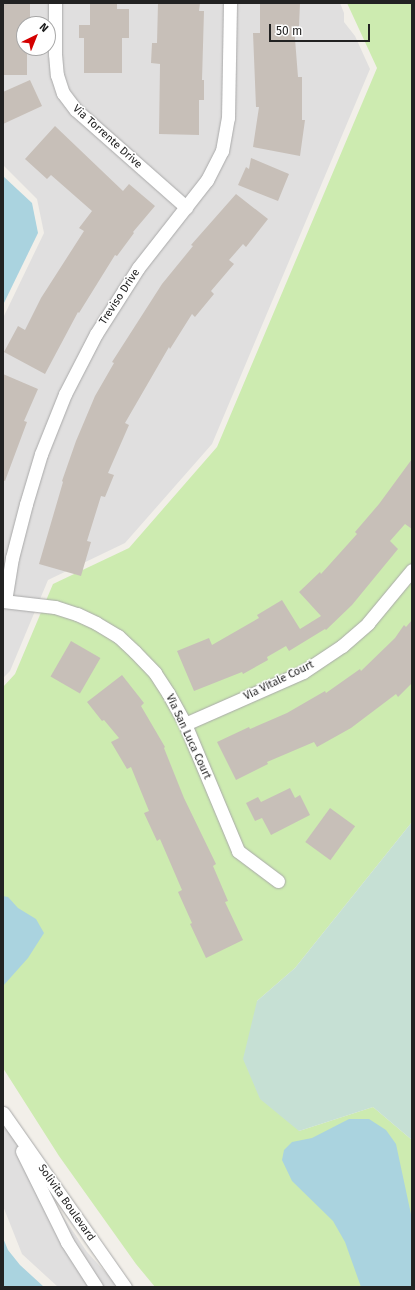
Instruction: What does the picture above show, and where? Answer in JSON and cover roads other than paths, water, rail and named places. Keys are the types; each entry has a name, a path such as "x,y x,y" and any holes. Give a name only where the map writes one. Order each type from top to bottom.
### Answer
{"street":[{"name":"Via Torrente Drive","path":"55,3 55,54 57,75 63,93 76,110 186,207"},
{"name":"Treviso Drive","path":"4,601 12,558 28,497 41,454 65,394 96,334 138,268 207,180 222,151 228,118 230,3"},
{"name":"Via Vitale Court","path":"185,724 303,672 342,646 368,623 412,570"},
{"name":"Via San Luca Court","path":"4,601 55,607 96,623 118,636 155,673 185,724 238,851 278,881"},
{"name":"Solivita Boulevard","path":"5,1116 59,1228 96,1287"},
{"name":"Solivita Boulevard","path":"5,1116 125,1287"}],"water":[{"path":"3,176 32,203 38,233 3,305"},
{"path":"3,896 8,897 18,908 36,919 44,933 28,958 3,986"},
{"path":"349,1119 369,1119 386,1130 396,1144 412,1219 412,1287 361,1287 345,1242 333,1221 292,1181 282,1160 284,1150 292,1142 312,1138"},
{"path":"3,1238 8,1250 20,1265 44,1287 3,1287"}]}
